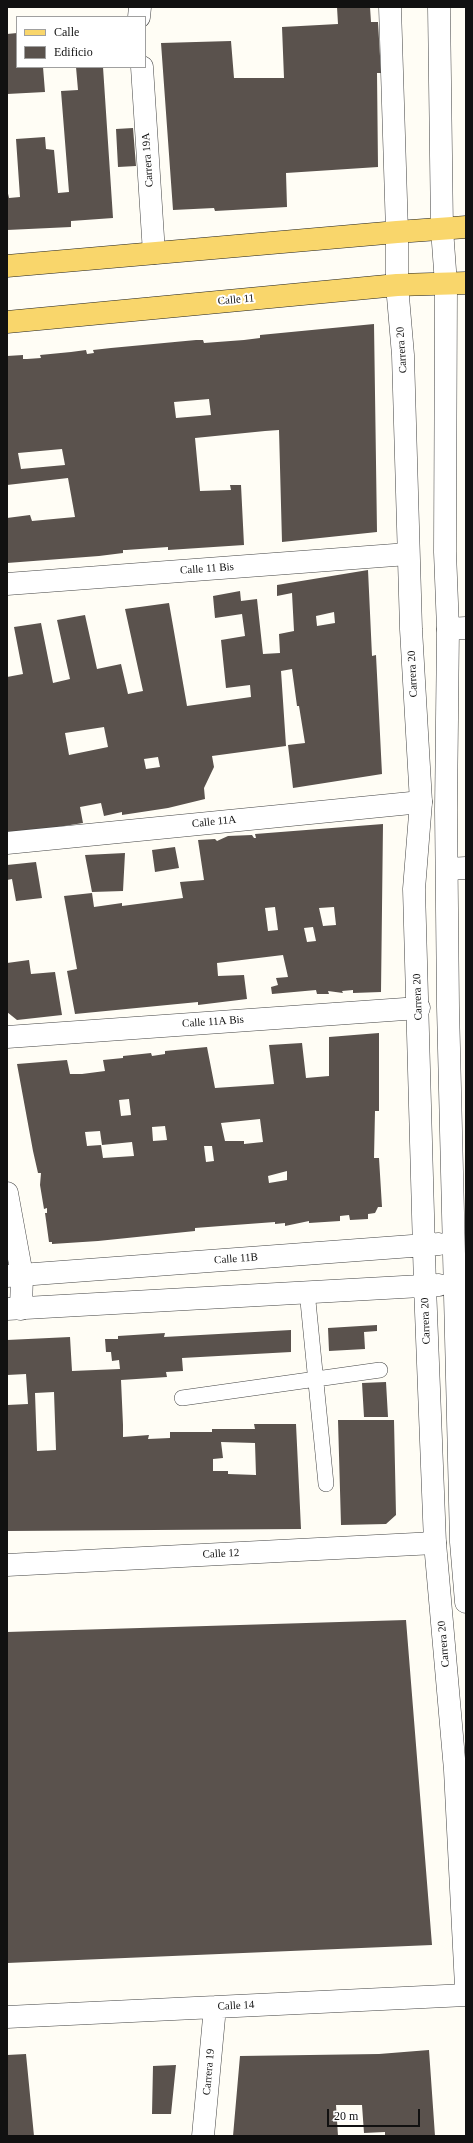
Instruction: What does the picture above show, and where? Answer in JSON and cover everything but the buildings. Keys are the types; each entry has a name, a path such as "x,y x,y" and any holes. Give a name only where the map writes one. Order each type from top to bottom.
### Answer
{"main road":[{"path":"7,266 397,232 466,228"},
{"name":"Calle 11","path":"7,322 397,285 456,283"}],"street":[{"name":"Carrera 20","path":"390,7 397,232 397,285 403,355 408,554 421,802 414,889 419,1008 425,1286 435,1543 455,1770 466,1987"},
{"path":"439,7 442,229 456,283 445,552 457,628 446,810 457,868 459,1243 461,1283 466,1602"},
{"name":"Carrera 19A","path":"142,68 154,253"},
{"name":"Calle 11 Bis","path":"7,584 408,554"},
{"name":"Calle 11A","path":"7,842 421,802"},
{"name":"Calle 11A Bis","path":"7,1037 419,1008"},
{"path":"7,1193 15,1276 14,1309 461,1283"},
{"name":"Calle 11B","path":"15,1276 459,1243"},
{"name":"Calle 12","path":"7,1564 435,1543"},
{"name":"Calle 14","path":"7,2017 466,1995"},
{"name":"Carrera 19","path":"203,2136 215,2007"}],"lane":[{"path":"307,1291 314,1379 326,1484"},
{"path":"182,1398 380,1370"}]}
